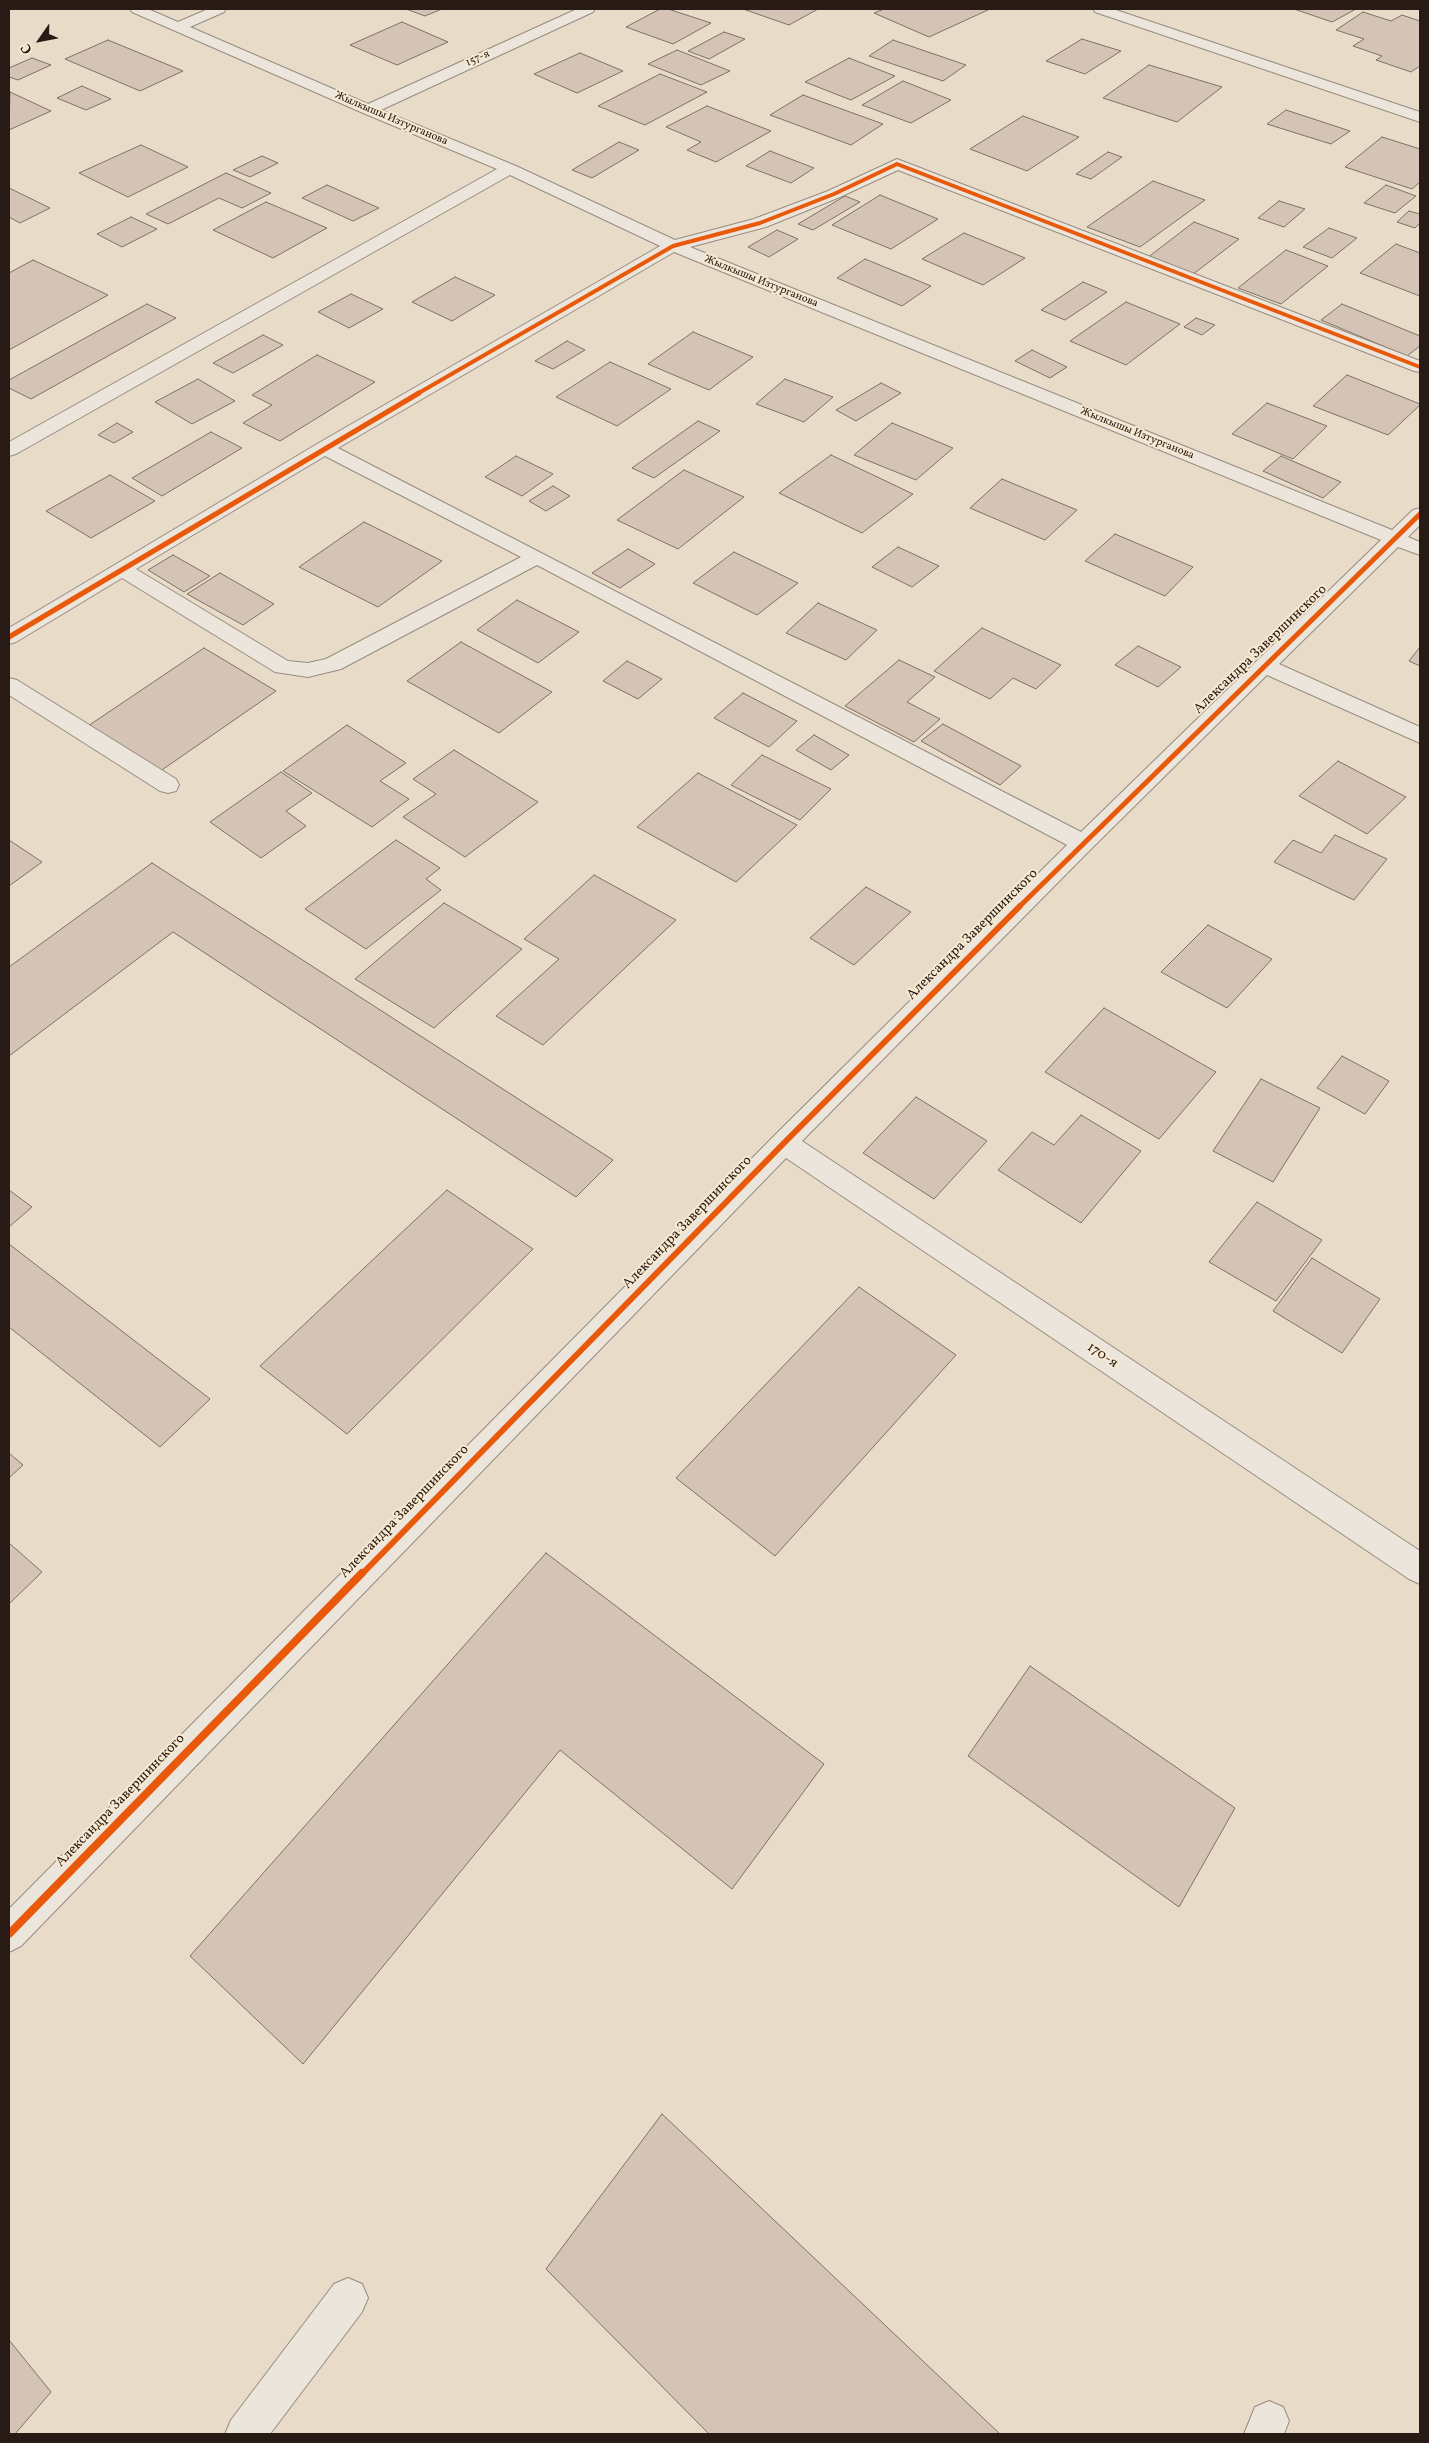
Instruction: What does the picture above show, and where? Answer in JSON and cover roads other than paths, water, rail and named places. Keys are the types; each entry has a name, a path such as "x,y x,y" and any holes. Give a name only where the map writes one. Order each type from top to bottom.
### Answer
{"street":[{"name":"Жылкышы Изтурганова","path":"137,9 368,110 510,169 673,246 1420,549"},
{"path":"178,27 219,9"},
{"name":"157-я","path":"368,110 588,9"},
{"path":"1100,9 1420,117"},
{"path":"9,637 324,448 673,246 760,223 834,194 897,164 1420,367"},
{"path":"9,450 510,169"},
{"path":"324,448 537,556 1083,843"},
{"name":"Александра Завершинского","path":"9,1934 784,1143 1083,843 1263,665 1420,514"},
{"path":"123,570 283,667 308,670 333,664 537,556"},
{"path":"1263,665 1420,736"},
{"path":"9,685 168,785"},
{"name":"170-я","path":"784,1143 1420,1570"},
{"path":"245,2434 348,2298"}]}
